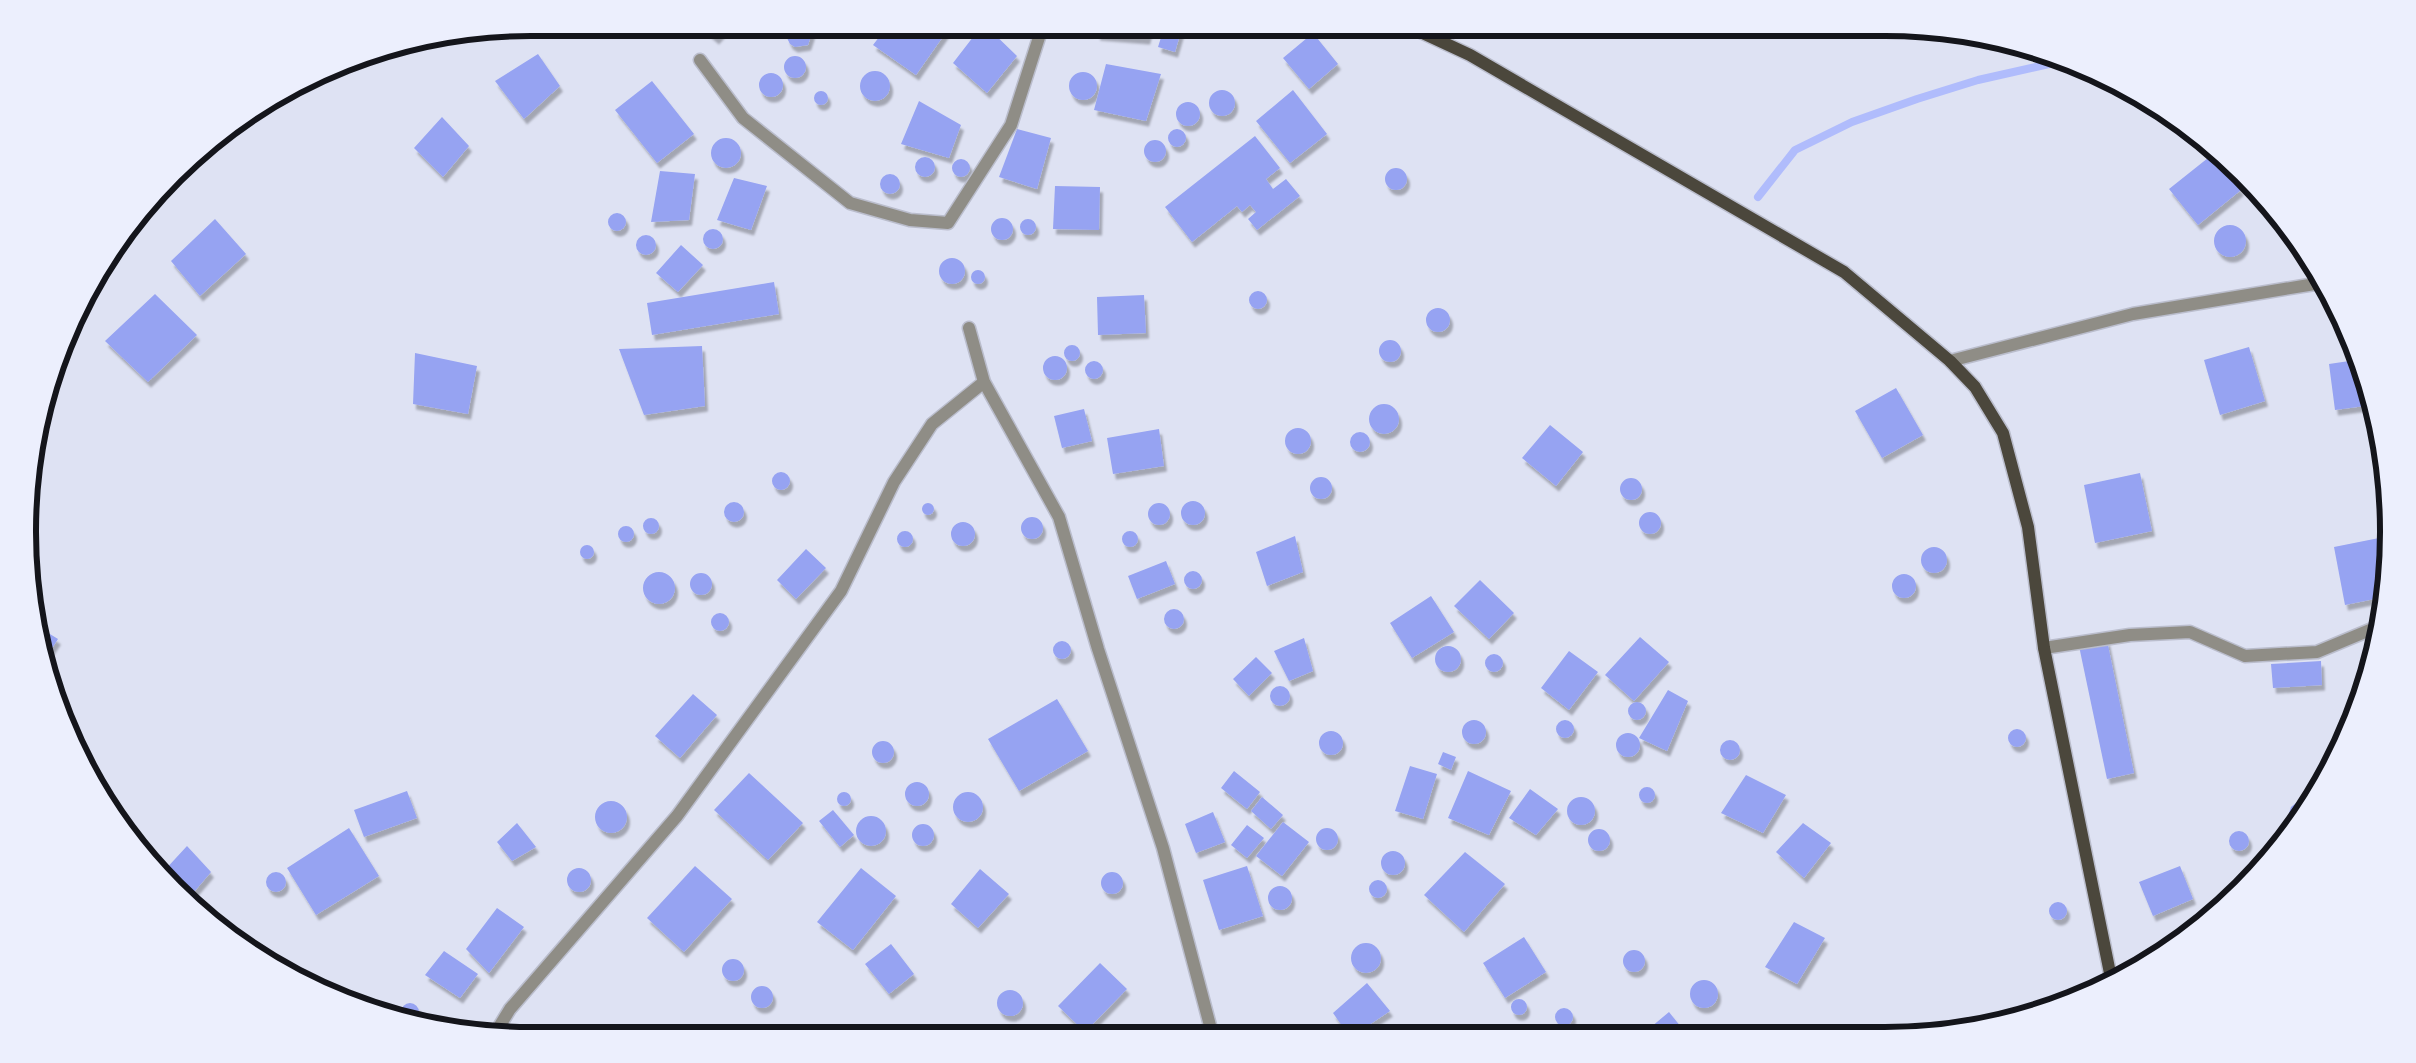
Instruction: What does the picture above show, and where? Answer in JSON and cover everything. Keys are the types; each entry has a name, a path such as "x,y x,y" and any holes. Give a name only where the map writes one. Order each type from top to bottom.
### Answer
{"main road":[{"path":"1430,36 1470,54 1844,272 1950,361 1975,387 2003,433 2028,527 2044,648 2110,973"}],"street":[{"path":"700,60 743,118 850,203 910,220 948,223 1011,125 1039,36"},
{"path":"1950,361 2133,314 2313,284"},
{"path":"969,328 984,382 1059,517 1098,649 1163,848 1210,1027"},
{"path":"500,1026 510,1009 677,816 841,591 894,482 932,424 984,382"},
{"path":"2044,648 2130,635 2190,632 2245,656 2317,652 2370,630"}],"building":[{"path":"788,36 811,36 808,45 795,47 790,44"},
{"path":"880,36 943,36 916,75 873,45"},
{"path":"974,36 996,36 1017,56 987,93 953,63"},
{"path":"1110,36 1148,36 1147,39"},
{"path":"1161,36 1180,36 1175,52 1158,47"},
{"path":"1309,36 1315,36 1338,64 1309,89 1283,58"},
{"path":"538,54 560,86 524,119 495,81"},
{"path":"791,56 799,56 806,63 806,71 799,78 791,78 784,71 784,63"},
{"path":"1106,64 1161,74 1146,121 1094,110"},
{"path":"875,71 886,75 890,86 886,97 875,101 864,97 860,86 864,75"},
{"path":"1083,72 1093,76 1097,86 1093,96 1083,100 1073,96 1069,86 1073,76"},
{"path":"771,73 779,77 783,85 779,93 771,97 763,93 759,85 763,77"},
{"path":"652,81 694,134 657,163 615,110"},
{"path":"1222,90 1231,94 1235,103 1231,112 1222,116 1213,112 1209,103 1213,94"},
{"path":"1293,90 1327,134 1290,163 1256,121"},
{"path":"821,91 826,93 828,98 826,103 821,105 816,103 814,98 816,93"},
{"path":"919,101 961,125 949,158 901,144"},
{"path":"1188,102 1193,103 1199,109 1199,119 1193,125 1188,126 1183,125 1177,119 1176,114 1177,109 1183,103"},
{"path":"442,117 469,146 443,177 414,148"},
{"path":"1017,129 1051,138 1037,189 999,177"},
{"path":"1177,129 1183,132 1186,138 1183,144 1177,147 1171,144 1168,138 1171,132"},
{"path":"1255,136 1280,168 1266,179 1273,189 1286,179 1300,196 1257,230 1248,219 1256,212 1250,205 1242,212 1237,206 1192,242 1165,207"},
{"path":"726,138 737,142 741,153 737,164 726,168 715,164 711,153 715,142"},
{"path":"1155,140 1163,143 1166,151 1163,159 1155,162 1147,159 1144,151 1147,143"},
{"path":"925,157 932,160 935,167 932,174 925,177 918,174 915,167 918,160"},
{"path":"2209,157 2232,178 2241,190 2198,225 2169,189"},
{"path":"961,159 967,162 970,168 967,174 961,177 955,174 952,168 955,162"},
{"path":"1396,168 1404,171 1407,179 1404,187 1396,190 1388,187 1385,179 1388,171"},
{"path":"660,171 695,174 689,220 651,222"},
{"path":"890,174 897,177 900,184 897,191 890,194 883,191 880,184 883,177"},
{"path":"734,178 767,186 751,230 717,220"},
{"path":"1055,186 1100,187 1099,230 1053,229"},
{"path":"617,213 623,216 626,222 623,228 617,231 611,228 608,222 611,216"},
{"path":"1002,218 1010,221 1013,229 1010,237 1002,240 994,237 991,229 994,221"},
{"path":"215,219 246,254 200,296 171,261"},
{"path":"1025,219 1031,219 1036,224 1034,233 1025,235 1020,230 1020,224"},
{"path":"2230,225 2236,226 2241,230 2245,235 2245,247 2241,252 2236,256 2230,257 2224,256 2219,252 2215,247 2214,241 2215,235 2219,230 2224,226"},
{"path":"713,229 720,232 723,239 720,246 713,249 706,246 703,239 706,232"},
{"path":"646,235 653,238 656,245 653,252 646,255 639,252 636,245 639,238"},
{"path":"681,245 703,265 678,292 656,273"},
{"path":"952,258 961,262 965,271 961,280 952,284 943,280 939,271 943,262"},
{"path":"975,270 981,270 985,277 981,284 975,284 971,280 971,274"},
{"path":"774,282 779,314 652,335 647,303"},
{"path":"1258,291 1264,294 1267,300 1264,306 1258,309 1252,306 1249,300 1252,294"},
{"path":"155,294 197,335 148,382 105,341"},
{"path":"1144,295 1146,333 1098,335 1097,297"},
{"path":"1438,308 1447,311 1450,320 1447,329 1438,332 1429,329 1426,320 1429,311"},
{"path":"1390,340 1398,343 1401,351 1398,359 1390,362 1382,359 1379,351 1382,343"},
{"path":"1072,345 1078,347 1080,353 1078,359 1072,361 1066,359 1064,353 1066,347"},
{"path":"702,346 705,406 644,415 619,349"},
{"path":"2249,347 2265,401 2220,415 2204,360"},
{"path":"415,353 477,366 468,414 413,404"},
{"path":"1055,356 1063,360 1067,368 1063,376 1055,380 1047,376 1043,368 1047,360"},
{"path":"1094,361 1100,364 1103,370 1100,376 1094,379 1088,376 1085,370 1088,364"},
{"path":"2349,361 2364,406 2335,410 2329,364"},
{"path":"1896,388 1923,435 1882,458 1855,411"},
{"path":"1384,404 1390,405 1398,413 1398,425 1390,433 1384,434 1378,433 1370,425 1369,419 1370,413 1378,405"},
{"path":"1084,409 1092,441 1062,448 1054,416"},
{"path":"1550,425 1583,452 1556,486 1522,458"},
{"path":"1298,428 1307,432 1311,441 1307,450 1298,454 1289,450 1285,441 1289,432"},
{"path":"1159,429 1164,466 1113,474 1107,438"},
{"path":"1360,432 1367,435 1370,442 1367,449 1360,452 1353,449 1350,442 1353,435"},
{"path":"781,472 787,475 790,481 787,487 781,490 775,487 772,481 775,475"},
{"path":"2140,473 2152,531 2095,543 2084,485"},
{"path":"1317,477 1325,477 1332,484 1332,492 1325,499 1317,499 1310,492 1310,484"},
{"path":"1631,478 1639,481 1642,489 1639,497 1631,500 1623,497 1620,489 1623,481"},
{"path":"1193,501 1198,502 1204,508 1204,518 1198,524 1193,525 1188,524 1182,518 1181,513 1182,508 1188,502"},
{"path":"734,502 741,505 744,512 741,519 734,522 727,519 724,512 727,505"},
{"path":"926,503 930,503 934,509 930,515 926,515 922,511 922,507"},
{"path":"1159,503 1167,506 1170,514 1167,522 1159,525 1151,522 1148,514 1151,506"},
{"path":"1646,512 1654,512 1661,519 1661,527 1654,534 1646,534 1639,527 1639,519"},
{"path":"1032,517 1040,520 1043,528 1040,536 1032,539 1024,536 1021,528 1024,520"},
{"path":"651,518 659,526 651,534 643,526"},
{"path":"963,522 972,525 975,534 972,543 963,546 954,543 951,534 954,525"},
{"path":"626,526 632,528 634,534 632,540 626,542 620,540 618,534 620,528"},
{"path":"905,531 911,533 913,539 911,545 905,547 899,545 897,539 899,533"},
{"path":"1130,531 1136,533 1138,539 1136,545 1130,547 1124,545 1122,539 1124,533"},
{"path":"1295,536 1303,572 1267,586 1256,552"},
{"path":"2379,538 2379,564 2375,599 2345,605 2334,547"},
{"path":"587,545 592,547 594,552 592,557 587,559 582,557 580,552 582,547"},
{"path":"1934,547 1943,551 1947,560 1943,569 1934,573 1925,569 1921,560 1925,551"},
{"path":"806,549 826,568 796,599 777,580"},
{"path":"1166,561 1175,584 1137,599 1128,576"},
{"path":"1193,571 1199,574 1202,580 1199,586 1193,589 1187,586 1184,580 1187,574"},
{"path":"659,572 665,573 670,577 674,582 674,594 670,599 665,603 659,604 653,603 648,599 644,594 643,588 644,582 648,577 653,573"},
{"path":"701,573 709,576 712,584 709,592 701,595 693,592 690,584 693,576"},
{"path":"1904,574 1913,577 1916,586 1913,595 1904,598 1895,595 1892,586 1895,577"},
{"path":"1480,580 1514,613 1489,639 1454,606"},
{"path":"1431,596 1454,632 1412,658 1390,623"},
{"path":"1170,609 1178,609 1184,615 1184,623 1178,629 1170,629 1164,623 1164,615"},
{"path":"716,613 724,613 729,618 727,629 716,631 711,626 711,618"},
{"path":"47,632 58,639 51,650"},
{"path":"1640,637 1669,662 1634,701 1605,675"},
{"path":"1304,638 1313,671 1289,681 1274,651"},
{"path":"2107,640 2134,773 2107,779 2079,646"},
{"path":"1062,641 1068,644 1071,650 1068,656 1062,659 1056,656 1053,650 1056,644"},
{"path":"1448,646 1457,650 1461,659 1457,668 1448,672 1439,668 1435,659 1439,650"},
{"path":"1569,651 1598,672 1569,710 1541,688"},
{"path":"1490,654 1498,654 1503,659 1501,670 1490,672 1485,667 1485,659"},
{"path":"1256,657 1272,673 1249,696 1233,679"},
{"path":"2321,661 2322,685 2273,688 2271,664"},
{"path":"1280,686 1287,689 1290,696 1287,703 1280,706 1273,703 1270,696 1273,689"},
{"path":"1668,690 1688,701 1667,751 1639,738"},
{"path":"693,694 717,715 680,758 655,736"},
{"path":"1057,699 1088,751 1019,791 988,739"},
{"path":"1637,702 1645,707 1646,711 1641,719 1637,720 1629,715 1628,711 1633,703"},
{"path":"1474,720 1482,724 1486,732 1482,740 1474,744 1466,740 1462,732 1466,724"},
{"path":"1561,720 1569,720 1574,725 1572,736 1561,738 1556,733 1556,725"},
{"path":"2013,729 2021,729 2026,734 2024,745 2013,747 2008,742 2008,734"},
{"path":"1326,731 1336,731 1343,738 1343,748 1336,755 1326,755 1319,748 1319,738"},
{"path":"1628,733 1636,737 1640,745 1636,753 1628,757 1620,753 1616,745 1620,737"},
{"path":"1726,740 1734,740 1740,746 1740,754 1734,760 1726,760 1720,754 1720,746"},
{"path":"883,741 891,744 894,752 891,760 883,763 875,760 872,752 875,744"},
{"path":"1443,752 1456,757 1451,770 1438,764"},
{"path":"1410,766 1437,774 1423,819 1395,811"},
{"path":"1234,771 1260,792 1247,809 1221,788"},
{"path":"1468,771 1511,791 1489,835 1448,818"},
{"path":"749,773 803,823 768,860 714,810"},
{"path":"1746,775 1786,795 1763,833 1721,813"},
{"path":"917,782 926,785 929,794 926,803 917,806 908,803 905,794 908,785"},
{"path":"1644,787 1650,787 1655,792 1653,801 1644,803 1639,798 1639,792"},
{"path":"1530,789 1558,809 1536,835 1509,818"},
{"path":"407,791 417,818 364,837 354,810"},
{"path":"841,792 847,792 851,799 847,806 841,806 837,802 837,796"},
{"path":"968,792 978,797 983,807 978,817 968,822 958,817 953,807 958,797"},
{"path":"1262,797 1283,815 1271,829 1251,811"},
{"path":"1581,797 1591,801 1595,811 1591,821 1581,825 1571,821 1567,811 1571,801"},
{"path":"611,801 617,802 622,806 626,811 626,823 622,828 617,832 611,833 605,832 600,828 596,823 595,817 596,811 600,806 605,802"},
{"path":"2299,803 2289,817 2291,807"},
{"path":"833,810 854,835 840,847 819,821"},
{"path":"1213,812 1225,842 1196,853 1185,824"},
{"path":"871,816 882,820 886,831 882,842 871,846 860,842 856,831 860,820"},
{"path":"1283,822 1309,842 1282,876 1256,856"},
{"path":"517,823 536,847 512,861 497,842"},
{"path":"1803,823 1831,843 1804,878 1776,852"},
{"path":"923,824 931,827 934,835 931,843 923,846 915,843 912,835 915,827"},
{"path":"1247,825 1264,838 1247,858 1231,845"},
{"path":"349,828 379,876 316,915 287,868"},
{"path":"1327,828 1335,831 1338,839 1335,847 1327,850 1319,847 1316,839 1319,831"},
{"path":"1599,829 1607,832 1610,840 1607,848 1599,851 1591,848 1588,840 1591,832"},
{"path":"2239,831 2246,834 2249,841 2246,848 2239,851 2232,848 2229,841 2232,834"},
{"path":"187,846 211,872 193,893 167,867"},
{"path":"1393,851 1402,854 1405,863 1402,872 1393,875 1384,872 1381,863 1384,854"},
{"path":"1465,852 1505,884 1464,932 1424,895"},
{"path":"695,866 732,899 684,952 647,918"},
{"path":"1247,866 1263,916 1219,930 1203,880"},
{"path":"2180,866 2193,899 2153,916 2139,882"},
{"path":"579,868 588,871 591,880 588,889 579,892 570,889 567,880 570,871"},
{"path":"861,868 896,896 853,950 817,922"},
{"path":"980,869 1009,894 978,928 951,904"},
{"path":"272,872 280,872 286,878 286,886 280,892 272,892 266,886 266,878"},
{"path":"1112,872 1122,879 1123,883 1116,893 1112,894 1102,887 1101,883 1108,873"},
{"path":"1374,880 1382,880 1387,885 1385,896 1374,898 1369,893 1369,885"},
{"path":"1280,886 1288,890 1292,898 1288,906 1280,910 1272,906 1268,898 1272,890"},
{"path":"2058,902 2064,905 2067,911 2064,917 2058,920 2052,917 2049,911 2052,905"},
{"path":"497,908 524,927 489,973 466,949"},
{"path":"1794,922 1825,938 1797,984 1765,967"},
{"path":"1524,937 1546,972 1505,998 1483,963"},
{"path":"1366,943 1376,948 1381,958 1376,968 1366,973 1356,968 1351,958 1356,948"},
{"path":"891,944 914,974 889,994 865,964"},
{"path":"1634,950 1642,953 1645,961 1642,969 1634,972 1626,969 1623,961 1626,953"},
{"path":"444,951 478,974 460,998 425,975"},
{"path":"733,959 741,962 744,970 741,978 733,981 725,978 722,970 725,962"},
{"path":"1100,963 1127,989 1090,1027 1080,1027 1058,1006"},
{"path":"1704,980 1714,984 1718,994 1714,1004 1704,1008 1694,1004 1690,994 1694,984"},
{"path":"1367,983 1390,1011 1366,1027 1343,1027 1333,1013"},
{"path":"762,986 770,989 773,997 770,1005 762,1008 754,1005 751,997 754,989"},
{"path":"1010,990 1019,994 1023,1003 1019,1012 1010,1016 1001,1012 997,1003 1001,994"},
{"path":"1519,999 1525,1001 1527,1007 1525,1013 1519,1015 1513,1013 1511,1007 1513,1001"},
{"path":"410,1003 418,1009 419,1013 402,1010"},
{"path":"1560,1008 1568,1008 1573,1013 1571,1024 1560,1026 1555,1021 1555,1013"},
{"path":"1669,1012 1681,1027 1651,1027"}],"waterway":[{"path":"1758,197 1795,150 1852,122 1978,80 2048,64"}]}
